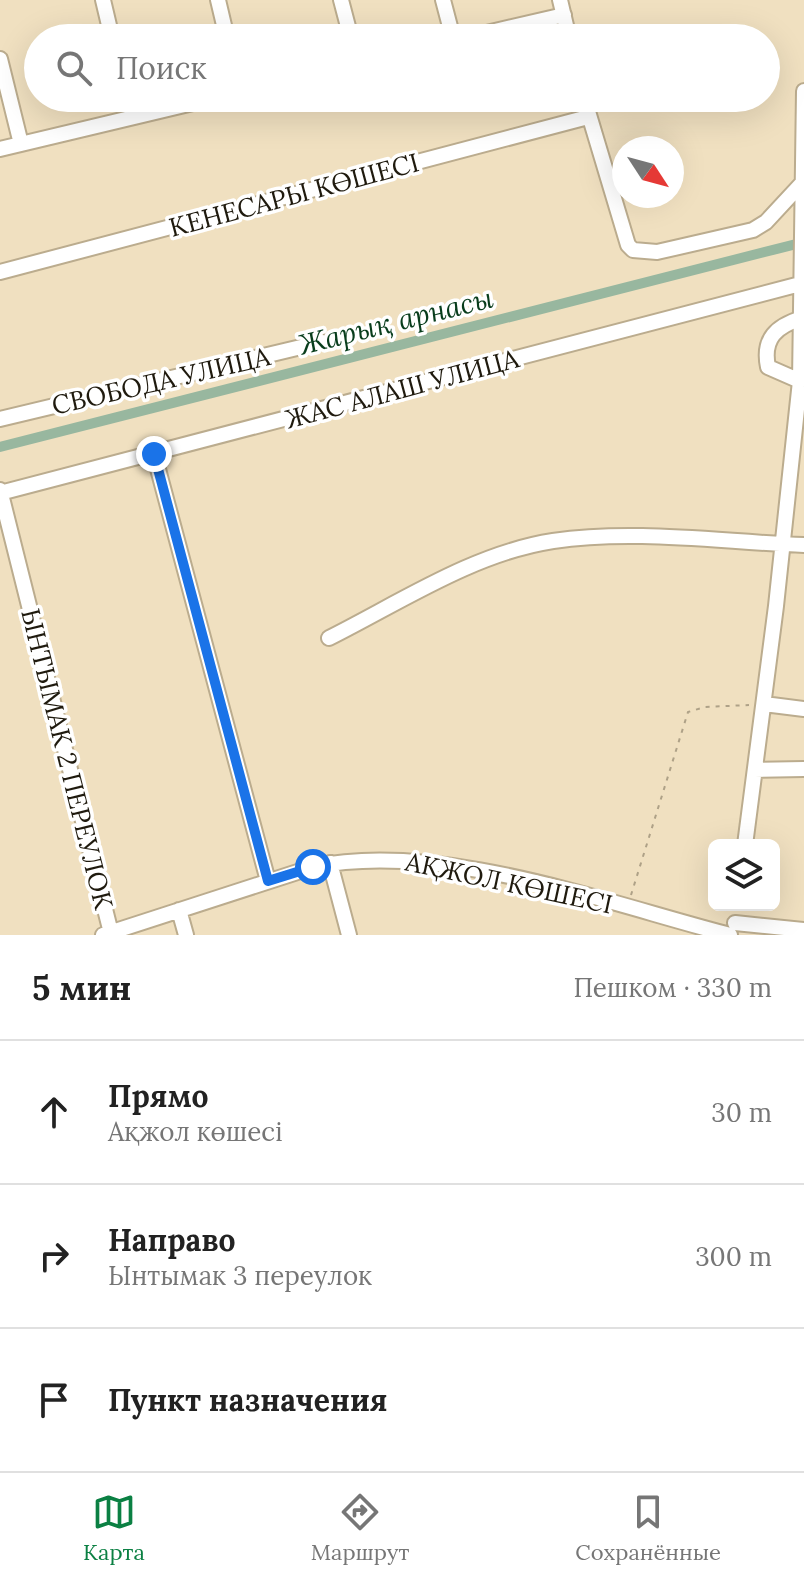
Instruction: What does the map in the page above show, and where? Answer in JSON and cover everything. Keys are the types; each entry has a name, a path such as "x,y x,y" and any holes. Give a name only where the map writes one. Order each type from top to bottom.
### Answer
{"street":[{"path":"103,0 109,24"},
{"path":"218,0 224,24"},
{"path":"341,0 347,24"},
{"path":"443,0 449,24"},
{"path":"509,24 562,7"},
{"path":"0,59 21,144"},
{"path":"746,839 784,544 800,381 804,283 804,91"},
{"path":"132,112 133,117"},
{"path":"0,149 154,112"},
{"path":"587,112 628,245 633,250 657,252 753,230 766,222 802,182"},
{"name":"КЕНЕСАРЫ КӨШЕСІ","path":"0,272 588,117"},
{"name":"ЖАС АЛАШ УЛИЦА","path":"0,492 804,283"},
{"path":"800,381 768,367 767,360 769,340 779,326 803,326"},
{"name":"СВОБОДА УЛИЦА","path":"0,419 322,342"},
{"path":"154,454 268,881"},
{"name":"ЫНТЫМАК 2 ПЕРЕУЛОК","path":"0,492 107,934"},
{"path":"329,638 476,564 551,541 611,537 804,545"},
{"path":"764,704 804,709"},
{"path":"755,770 804,769"},
{"name":"АҚЖОЛ КӨШЕСІ","path":"107,934 330,863 399,858 519,880 733,931 804,930"},
{"path":"330,863 349,935"},
{"path":"179,910 186,935"},
{"path":"733,931 737,911"}],"path":[{"path":"627,908 688,712 705,707 764,704"}],"waterway":[{"name":"Жарық арнасы","path":"0,447 804,242"}],"route":[{"path":"154,454 268,881 313,867"}]}
